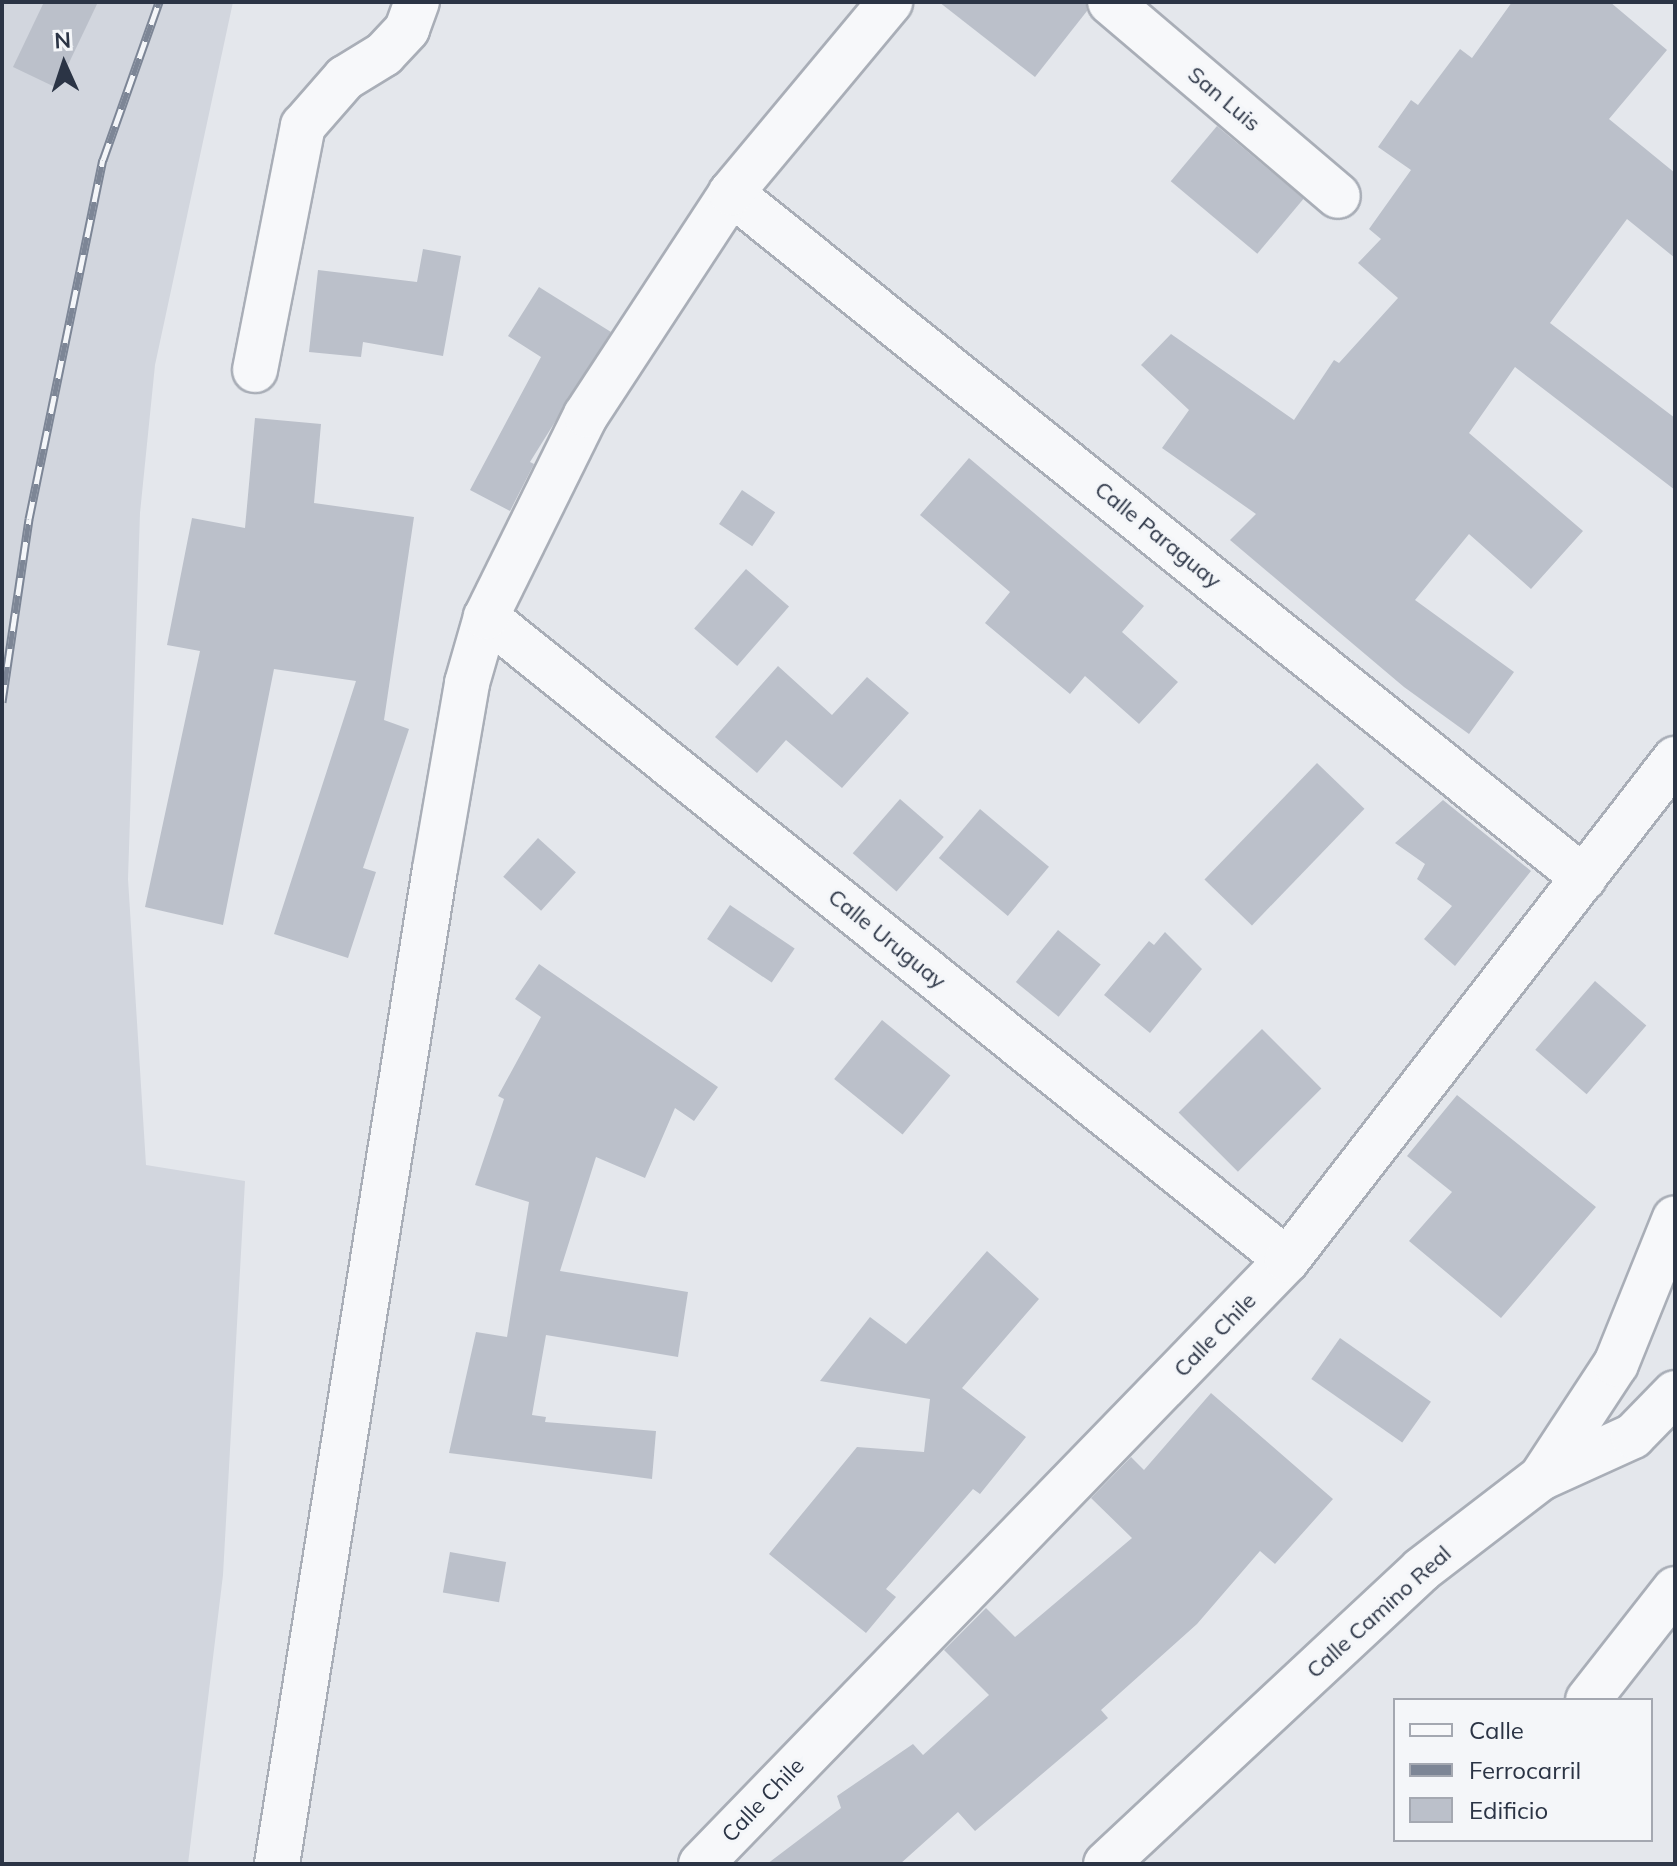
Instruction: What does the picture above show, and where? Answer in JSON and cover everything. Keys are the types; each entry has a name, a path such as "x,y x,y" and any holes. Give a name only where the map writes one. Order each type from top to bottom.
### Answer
{"street":[{"path":"255,370 303,126 345,78 384,54 407,29 417,2"},
{"path":"277,1864 430,900 467,683 486,617 586,415 731,193 890,2"},
{"name":"San Luis","path":"1110,2 1338,196"},
{"name":"Calle Paraguay","path":"731,193 1584,878"},
{"name":"Calle Uruguay","path":"486,617 1287,1260"},
{"name":"Calle Chile","path":"701,1864 1287,1260 1675,759"},
{"path":"1541,1478 1616,1364 1675,1218"},
{"name":"Calle Camino Real","path":"1106,1864 1421,1570 1541,1478 1633,1436 1675,1393"},
{"path":"1590,1698 1675,1589"}],"shaded area":[{"path":"2,2 233,2 155,365 140,513 128,879 146,1165 245,1181 223,1575 188,1864 2,1864"}],"building":[{"path":"44,2 98,2 57,88 13,67"},
{"path":"939,2 1086,2 1087,11 1035,77"},
{"path":"1512,2 1610,2 1667,50 1609,119 1675,173 1675,258 1627,219 1550,323 1675,418 1675,490 1515,367 1469,433 1583,531 1531,589 1469,534 1415,600 1514,672 1469,734 1404,687 1230,540 1256,514 1162,448 1189,410 1141,365 1171,334 1294,420 1334,360 1339,363 1398,298 1358,263 1381,239 1369,229 1411,170 1378,147 1411,100 1418,105 1460,49 1472,58"},
{"path":"1217,126 1304,199 1257,254 1171,181"},
{"path":"423,249 461,256 443,356 363,342 361,357 309,352 318,270 417,282"},
{"path":"539,287 611,332 530,462 534,464 510,511 470,490 541,357 508,336"},
{"path":"255,418 321,424 314,503 414,517 384,720 409,729 363,868 376,872 348,958 274,934 356,681 274,669 223,925 145,907 200,651 167,645 192,518 245,528"},
{"path":"969,458 1144,606 1122,632 1178,682 1139,724 1085,676 1070,694 985,623 1010,592 920,515"},
{"path":"742,490 775,512 752,546 719,524"},
{"path":"746,569 789,606 737,666 694,629"},
{"path":"778,666 832,715 867,677 909,713 842,788 786,740 757,773 715,737"},
{"path":"1317,763 1364,809 1252,925 1204,880"},
{"path":"900,799 944,837 897,891 853,853"},
{"path":"1443,800 1531,871 1455,966 1424,939 1452,906 1417,879 1425,864 1395,843"},
{"path":"980,809 1049,867 1008,916 939,858"},
{"path":"538,838 576,872 541,911 503,877"},
{"path":"730,905 795,949 772,983 707,939"},
{"path":"1058,930 1101,965 1059,1017 1016,982"},
{"path":"1165,932 1202,969 1150,1033 1104,995 1149,941 1154,945"},
{"path":"539,964 718,1087 694,1121 675,1108 645,1178 596,1157 560,1271 688,1292 678,1357 546,1335 532,1415 546,1417 545,1422 656,1431 652,1479 449,1453 476,1332 507,1337 529,1202 475,1185 504,1099 498,1096 541,1017 515,999"},
{"path":"1595,981 1646,1026 1587,1094 1535,1050"},
{"path":"882,1020 950,1075 903,1134 834,1079"},
{"path":"1262,1029 1321,1088 1238,1172 1179,1112"},
{"path":"1457,1095 1596,1207 1501,1318 1409,1241 1452,1192 1407,1156"},
{"path":"987,1251 1039,1299 962,1388 1026,1437 980,1494 973,1489 886,1589 896,1597 866,1633 769,1554 857,1447 924,1452 930,1399 820,1381 870,1317 906,1344"},
{"path":"1340,1338 1431,1402 1402,1443 1311,1379"},
{"path":"1211,1393 1333,1499 1275,1564 1260,1551 1197,1624 1101,1710 1108,1718 975,1831 958,1812 900,1864 767,1864 841,1808 837,1796 913,1744 923,1755 989,1695 944,1650 986,1608 1015,1637 1132,1538 1091,1498 1131,1457 1144,1470"},
{"path":"450,1552 506,1562 499,1602 443,1592"}],"railway":[{"path":"2,702 29,519 103,160 159,2"}]}
